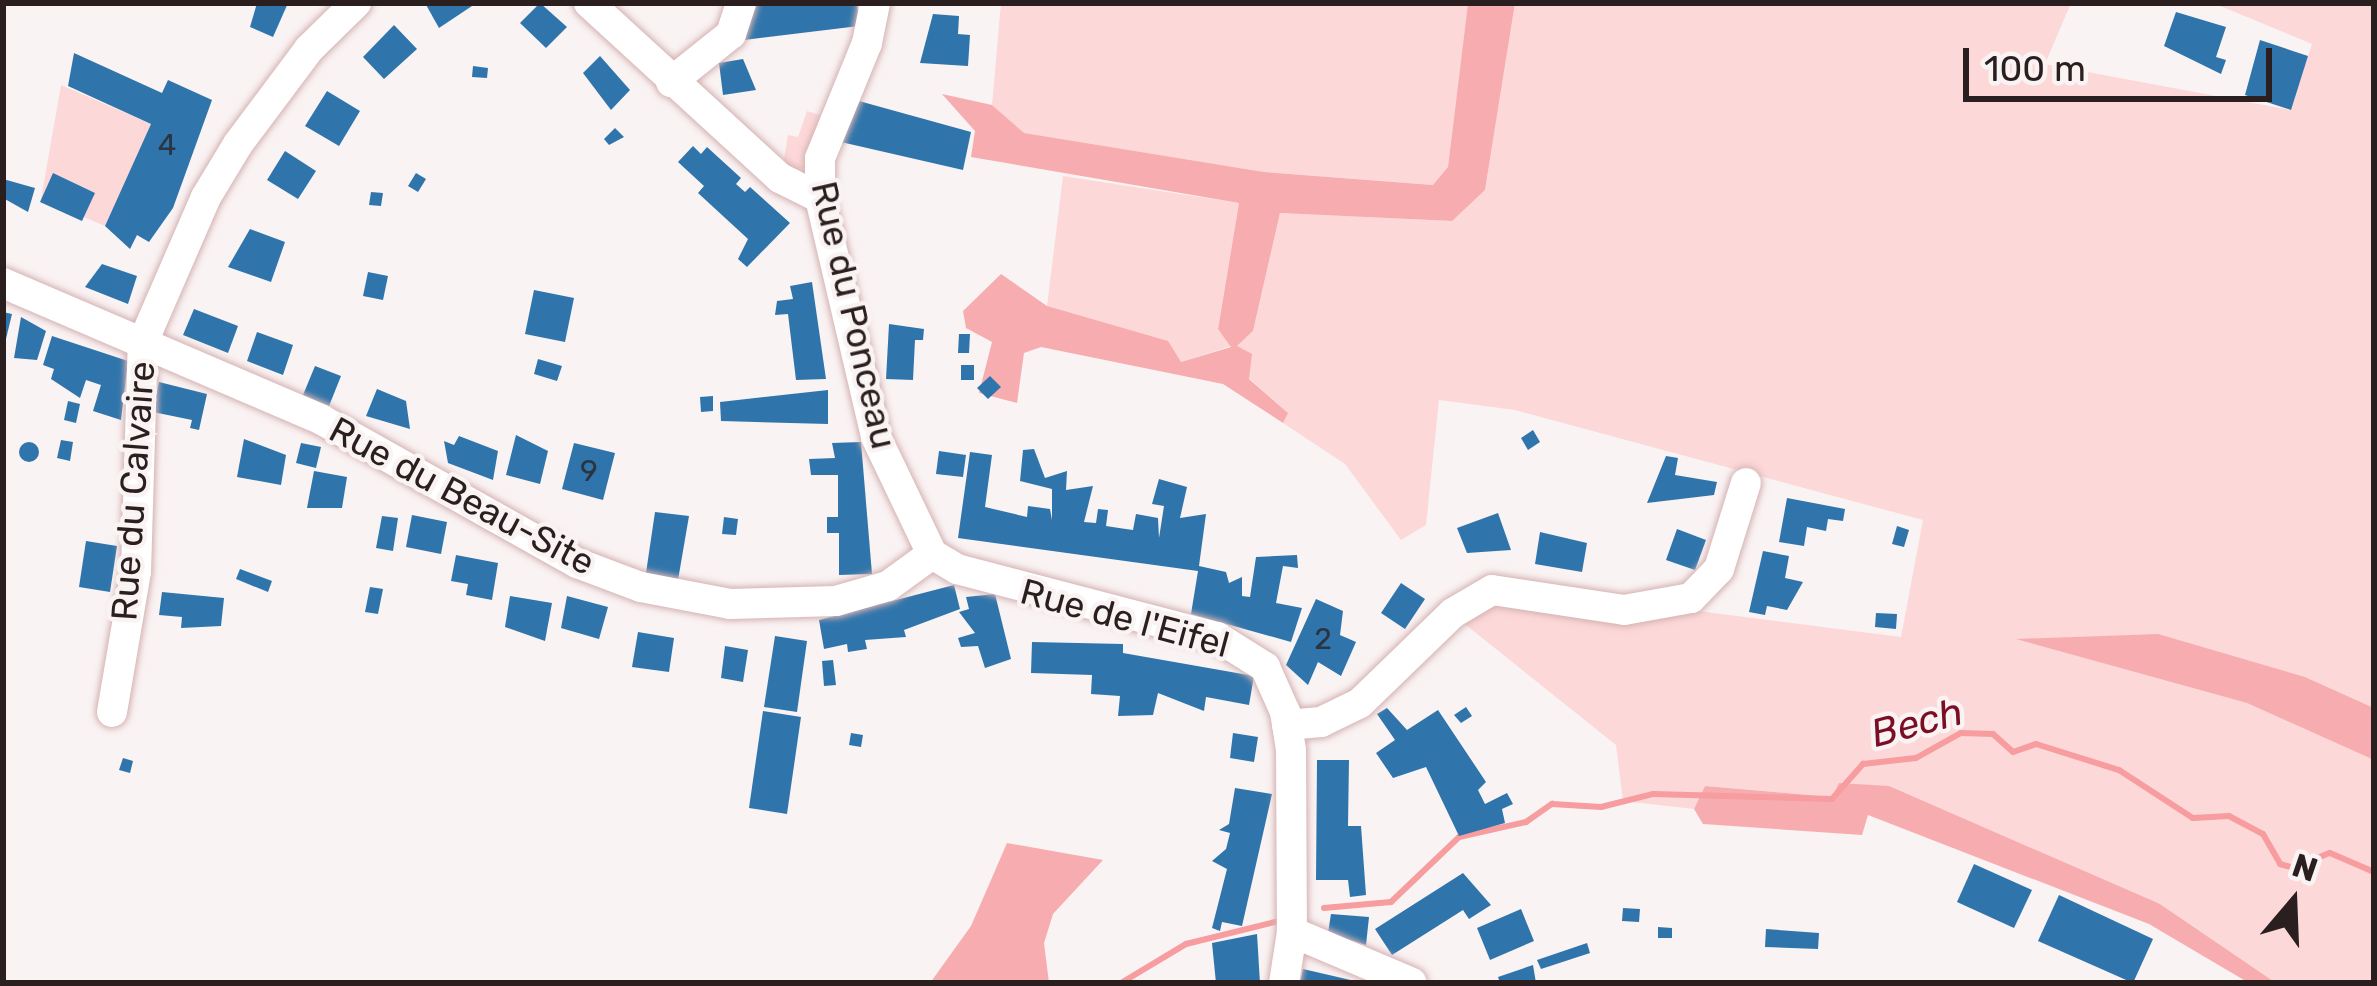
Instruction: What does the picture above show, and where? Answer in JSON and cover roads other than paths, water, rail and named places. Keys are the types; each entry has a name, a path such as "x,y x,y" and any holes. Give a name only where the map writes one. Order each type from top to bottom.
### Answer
{"street":[{"path":"142,342 238,144 309,50 356,3"},
{"path":"589,3 780,178 820,198"},
{"path":"671,82 730,34 741,3"},
{"name":"Rue du Ponceau","path":"875,3 867,43 820,158 820,198 876,437 932,554"},
{"name":"Rue du Beau-Site","path":"3,283 322,420 577,563 640,587 730,604 836,601 887,586 932,554"},
{"name":"Rue du Calvaire","path":"112,712 136,572 142,342"},
{"path":"1287,725 1321,722 1360,703 1454,614 1492,590 1624,610 1691,598 1718,568 1746,483"},
{"name":"Rue de l'Eifel","path":"932,554 1009,587 1238,646 1278,688 1287,725 1292,932 1284,983"},
{"path":"1292,932 1412,983"}],"waterway":[{"name":"Bech","path":"1324,908 1391,902 1459,837 1526,822 1552,804 1601,807 1653,794 1832,799 1863,764 1916,758 1961,733 1993,734 2013,752 2036,744 2119,770 2193,818 2229,816 2263,834 2280,864 2294,868 2330,853 2374,872"},
{"name":"Bech","path":"1121,983 1186,944 1275,922"}]}
